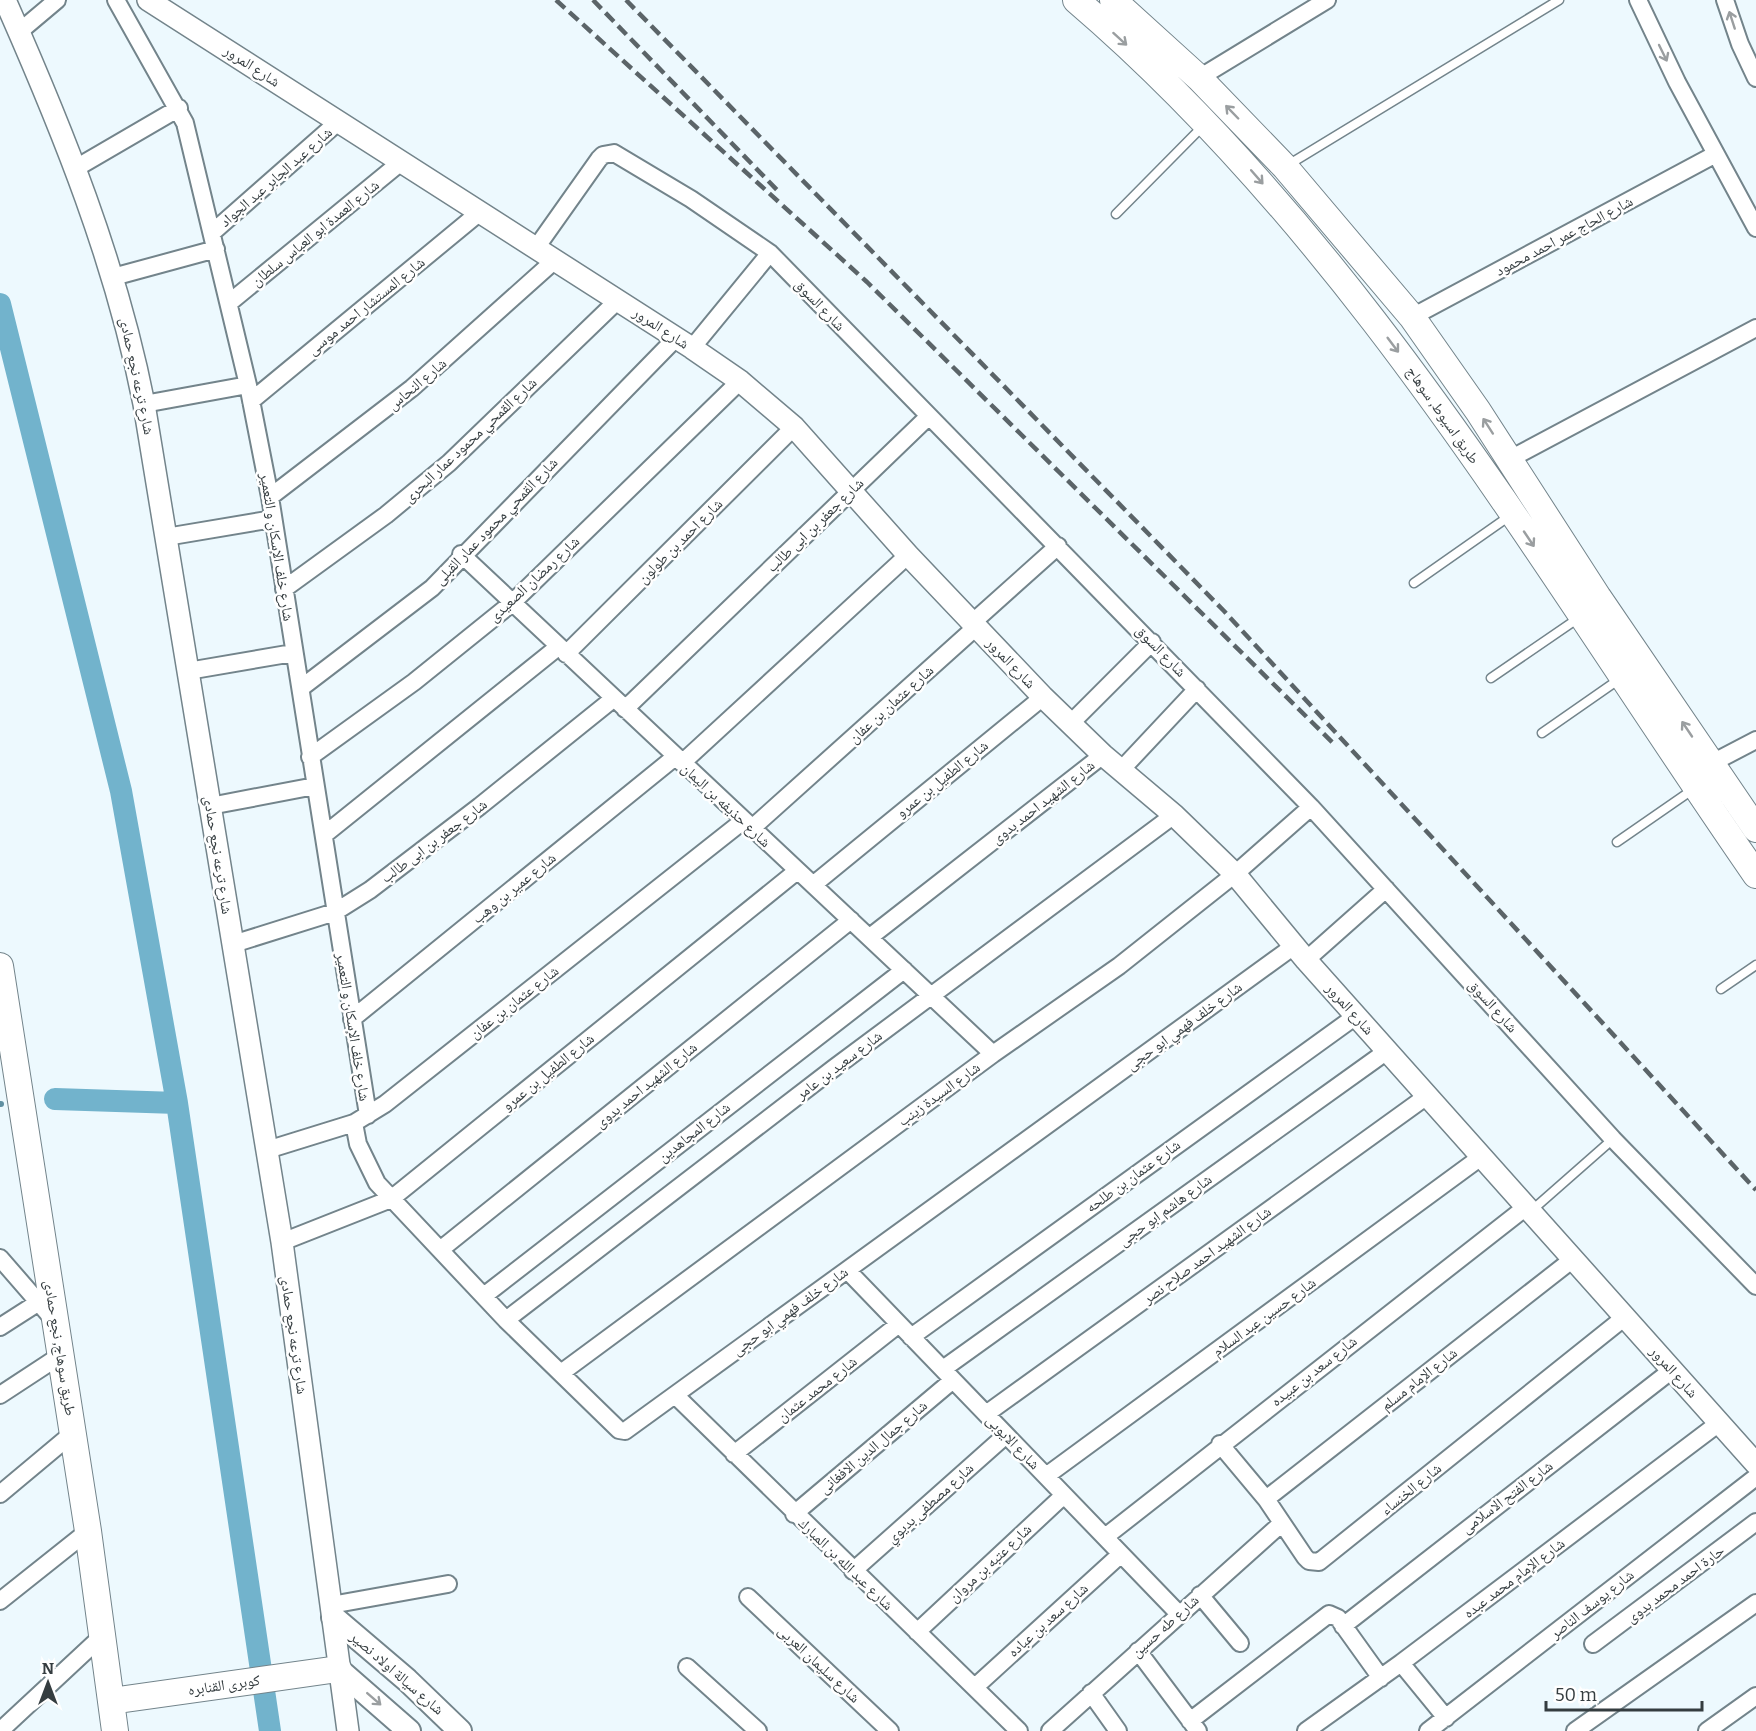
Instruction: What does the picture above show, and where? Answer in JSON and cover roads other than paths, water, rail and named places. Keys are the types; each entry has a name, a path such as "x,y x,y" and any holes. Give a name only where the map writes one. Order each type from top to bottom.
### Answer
{"main road":[{"name":"طريق اسيوط, سوهاج","path":"1076,0 1206,123 1259,179 1364,309 1433,399 1756,875"},
{"name":"طريق اسيوط, سوهاج","path":"1125,3 1286,167 1412,317 1510,459 1710,764 1756,829"},
{"path":"1319,253 1328,256 1336,251 1341,243 1341,233"},
{"path":"1364,309 1365,300 1370,293 1378,289 1388,290"},
{"name":"طريق سوهاج, نجع حمادى","path":"0,966 88,1531 115,1731"},
{"name":"شارع سيالة اولاد نصير","path":"332,1611 460,1731"},
{"path":"338,1669 409,1731"},
{"name":"كوبرى القنابره","path":"111,1701 338,1669"}],"street":[{"name":"شارع ترعه نجع حمادى","path":"5,0 76,168 129,332 144,404 282,1242 348,1731"},
{"path":"19,32 57,0"},
{"name":"شارع خلف الإسكان و التعمير","path":"116,0 186,123 249,393 270,497 293,653 301,688 324,835 352,1019 361,1119"},
{"name":"شارع المرور","path":"148,0 684,343 740,381 794,428 908,555 1043,697 1103,755 1174,815 1235,874 1300,953 1756,1464"},
{"path":"1199,78 1327,0"},
{"path":"1638,0 1677,82 1756,228"},
{"path":"1725,0 1748,43 1756,78"},
{"path":"76,168 179,108"},
{"name":"شارع عبد الجابر عبد الجواد","path":"213,232 338,122"},
{"name":"شارع السوق","path":"536,248 599,159 603,155 614,153 691,199 770,254 1311,807 1613,1138 1756,1286"},
{"name":"شارع الحاج عمر احمد محمود","path":"1412,317 1716,154"},
{"name":"شارع العمدة ابو العباس سلطان","path":"229,303 401,162"},
{"name":"شارع المستشار احمد موسى","path":"249,393 480,212"},
{"path":"113,277 216,249"},
{"name":"شارع القمحي محمود عمار القبلى","path":"301,688 432,588 461,555 684,343 770,254"},
{"name":"شارع النحاس","path":"270,497 412,388 555,260"},
{"name":"شارع القمحي محمود عمار البحرى","path":"284,589 386,515 449,464 618,300"},
{"path":"1510,459 1756,328"},
{"name":"شارع رمضان الصعيدى","path":"310,757 414,682 512,603 740,381"},
{"path":"144,404 249,393"},
{"name":"شارع جعفر بن ابى طالب","path":"233,944 335,912 407,863 619,704 928,416"},
{"name":"شارع احمد بن طولون","path":"324,835 562,651 794,428"},
{"path":"166,537 273,519"},
{"name":"شارع عثمان بن عفان","path":"267,1150 361,1119 747,825 974,625 1058,546"},
{"name":"شارع حذيفه بن اليمان","path":"461,555 993,1054"},
{"name":"شارع عمير بن وهب","path":"352,1019 679,760 908,555"},
{"path":"1070,724 1152,642"},
{"path":"188,671 293,653"},
{"path":"1121,770 1197,689"},
{"name":"شارع الطفيل بن عمرو","path":"813,885 1043,697"},
{"path":"1710,764 1756,740"},
{"name":"شارع الشهيد احمد بدوى","path":"870,937 1103,755"},
{"path":"210,806 315,786"},
{"name":"شارع السيدة زينب","path":"561,1373 993,1054 1119,966 1235,874 1311,807"},
{"name":"شارع سعيد بن عامر","path":"506,1320 1174,815"},
{"name":"شارع الطفيل بن عمرو","path":"282,1242 391,1199 797,871"},
{"name":"شارع خلف فهمي ابو حجى","path":"361,1119 358,1144 366,1164 391,1199 506,1320 623,1432 847,1270 1300,953 1386,890"},
{"name":"شارع الشهيد احمد بدوى","path":"440,1250 851,920"},
{"name":"شارع المجاهدين","path":"484,1295 904,970"},
{"name":"شارع عثمان بن طلحه","path":"911,1337 1356,1016"},
{"name":"شارع هاشم ابو حجى","path":"948,1375 1387,1051"},
{"name":"شارع الشهيد احمد صلاح نصر","path":"986,1414 1427,1096"},
{"name":"شارع حسين عبد السلام","path":"1046,1476 1481,1157"},
{"name":"شارع سعد بن عبيده","path":"1105,1537 1220,1444 1528,1209"},
{"path":"0,1258 56,1322"},
{"name":"شارع الإمام مسلم","path":"1266,1499 1573,1259"},
{"name":"شارع الايوبى","path":"847,1270 1179,1614"},
{"path":"0,1327 39,1302"},
{"name":"شارع الخنساء","path":"1220,1444 1266,1499 1309,1561 1319,1562 1625,1317"},
{"name":"شارع محمد عثمان","path":"734,1454 899,1324"},
{"path":"0,1395 61,1355"},
{"name":"شارع الفتح الاسلامى","path":"1343,1626 1672,1370"},
{"name":"شارع جمال الدين الافغانى","path":"794,1514 948,1375"},
{"name":"شارع عبد الله بن المبارك","path":"675,1395 794,1514 1019,1731"},
{"name":"شارع الإمام محمد عبده","path":"1306,1731 1401,1664 1719,1423"},
{"path":"0,1494 73,1433"},
{"name":"شارع مصطفى بديوي","path":"853,1571 1006,1435"},
{"name":"شارع يوسف الناصر","path":"1428,1731 1756,1477"},
{"name":"شارع عتبه بن مروان","path":"917,1632 1064,1495"},
{"name":"حارة احمد محمد بدوى","path":"1593,1644 1756,1522"},
{"name":"شارع طه حسين","path":"1050,1731 1282,1523"},
{"path":"0,1601 88,1531"},
{"name":"شارع سعد بن عباده","path":"975,1687 1121,1554"},
{"path":"332,1611 448,1584"},
{"path":"1200,1595 1240,1643"},
{"name":"شارع سليمان العربى","path":"748,1597 890,1731"},
{"path":"1575,1731 1756,1603"},
{"path":"1138,1651 1194,1726 1324,1616 1334,1614 1381,1678"},
{"path":"0,1731 102,1636"},
{"path":"1401,1664 1446,1718"},
{"path":"687,1666 758,1731"},
{"path":"1091,1692 1118,1731"},
{"path":"1707,1731 1756,1696"}],"lane":[{"path":"1286,167 1559,0"},
{"path":"1116,214 1206,123"},
{"path":"1414,582 1512,514"},
{"path":"1491,678 1580,616"},
{"path":"1542,733 1621,678"},
{"path":"1617,842 1695,787"},
{"path":"1721,989 1756,965"},
{"path":"1528,1209 1613,1138"}],"waterway":[{"path":"0,304 121,791 177,1103 270,1731"},
{"path":"55,1099 177,1103"}],"railway":[{"path":"556,0 867,282 1334,744"},
{"path":"593,0 779,192"},
{"path":"626,0 1224,611 1756,1190"}]}
